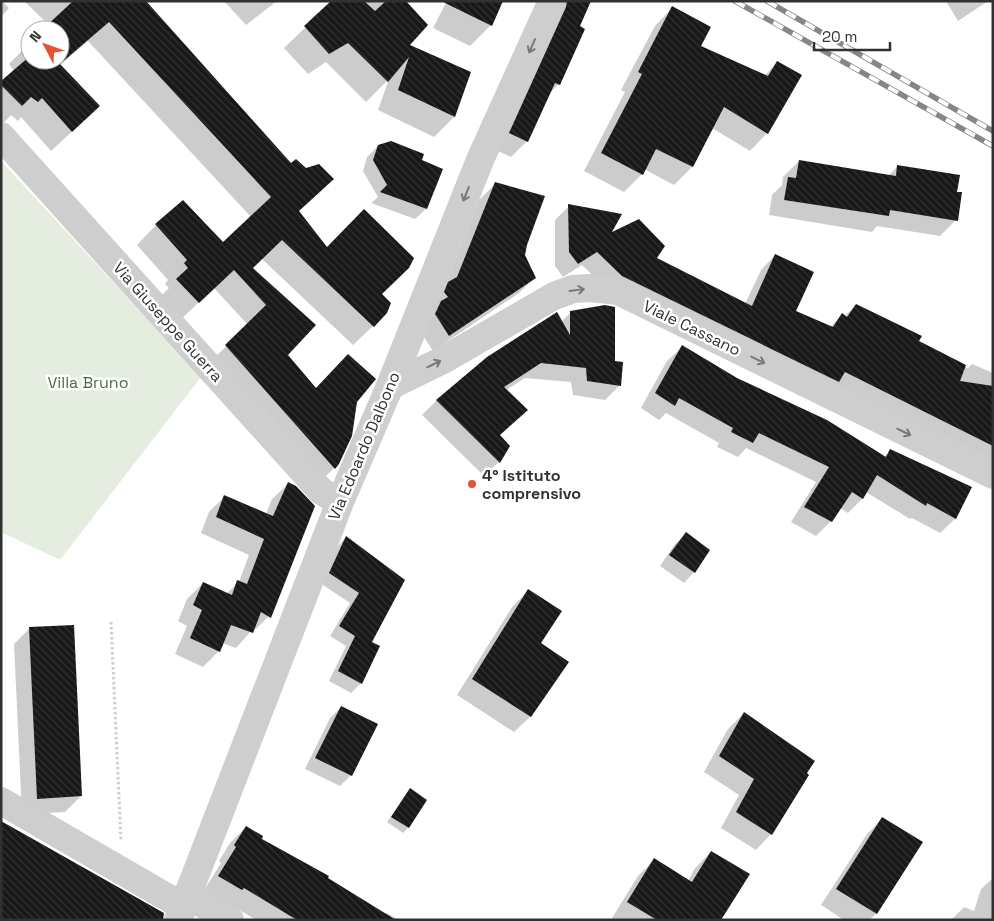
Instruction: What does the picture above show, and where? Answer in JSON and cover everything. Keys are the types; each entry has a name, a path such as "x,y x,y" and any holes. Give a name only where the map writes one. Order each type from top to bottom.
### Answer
{"street":[{"name":"Via Edoardo Dalbono","path":"183,907 340,502 390,386 480,160 552,1"},
{"name":"Via Giuseppe Guerra","path":"1,136 321,491 340,502"},
{"name":"Viale Cassano","path":"390,386 445,358 554,296 573,289 590,288 618,291 993,476"},
{"path":"1,800 183,907 230,920"}],"path":[{"path":"111,622 123,871"}],"green space":[{"name":"Villa Bruno","path":"1,161 201,377 60,560 1,532"}],"building":[{"path":"73,1 146,1 291,163 296,159 306,168 319,164 334,179 299,211 327,247 364,209 414,258 409,268 382,294 391,303 387,313 374,327 282,240 253,268 316,325 288,355 316,388 348,354 376,379 357,402 352,436 335,469 225,345 266,305 234,270 199,303 176,279 188,268 184,263 187,260 155,224 183,200 223,242 271,197 109,22 70,55 70,20 53,20"},
{"path":"331,1 364,1 375,11 386,1 406,1 428,25 410,45 471,72 455,117 398,90 409,57 388,82 348,43 329,54 304,26"},
{"path":"441,1 503,1 492,26"},
{"path":"567,1 591,1 580,26 585,29 560,85 555,83 528,142 509,133"},
{"path":"672,6 711,27 701,46 768,76 777,61 802,75 768,134 724,107 693,167 656,149 643,175 601,153 642,74 638,72"},
{"path":"20,65 20,70 66,70 100,106 72,132 42,98 38,102 31,97 22,106 1,85 1,81"},
{"path":"391,141 424,154 422,160 443,169 427,209 380,192 387,185 373,160 378,145"},
{"path":"799,160 896,176 897,165 960,175 957,192 962,192 958,221 890,210 889,216 784,200 788,177 796,178"},
{"path":"495,182 545,196 525,255 536,278 449,336 435,314 441,301 448,297 444,292 448,282 457,277"},
{"path":"568,204 622,214 612,232 639,219 665,246 657,258 752,306 775,254 814,272 796,311 833,327 842,313 847,317 856,304 922,336 919,341 966,365 960,381 993,386 993,446 845,372 839,382 622,276 597,252 578,264 569,252"},
{"path":"605,305 615,307 615,361 623,362 621,386 587,381 586,368 541,363 504,387 528,410 500,435 510,446 500,463 436,400 487,357 557,312 570,335 570,311"},
{"path":"682,345 737,378 827,420 886,457 890,449 972,487 956,519 927,503 926,506 877,475 863,499 852,492 832,522 804,507 829,467 759,433 753,443 731,432 733,428 679,398 675,406 655,393"},
{"path":"288,482 296,486 315,506 271,618 261,612 253,633 231,625 220,652 190,638 202,610 193,605 203,582 232,595 237,580 247,584 264,539 216,517 224,495 273,516"},
{"path":"686,532 710,550 695,573 669,555"},
{"path":"346,536 405,580 372,642 380,646 362,684 338,671 355,636 339,626 359,593 329,573"},
{"path":"528,589 562,611 541,643 569,662 531,717 472,679"},
{"path":"74,625 82,796 37,799 29,627"},
{"path":"341,706 378,724 352,776 315,758"},
{"path":"744,712 815,761 807,773 809,775 772,835 736,812 754,779 719,756"},
{"path":"410,788 427,800 409,828 391,817"},
{"path":"882,817 923,842 877,914 836,889"},
{"path":"1,821 164,913 163,920 1,920"},
{"path":"246,826 263,836 262,839 329,876 328,878 396,920 297,920 244,888 242,890 218,876 236,847 234,845"},
{"path":"711,851 750,874 721,920 657,920 627,902 654,858 692,882"}],"railway":[{"path":"735,1 993,146"},
{"path":"767,1 993,131"}],"place":[{"name":"4° Istituto comprensivo","path":"472,484"}]}
